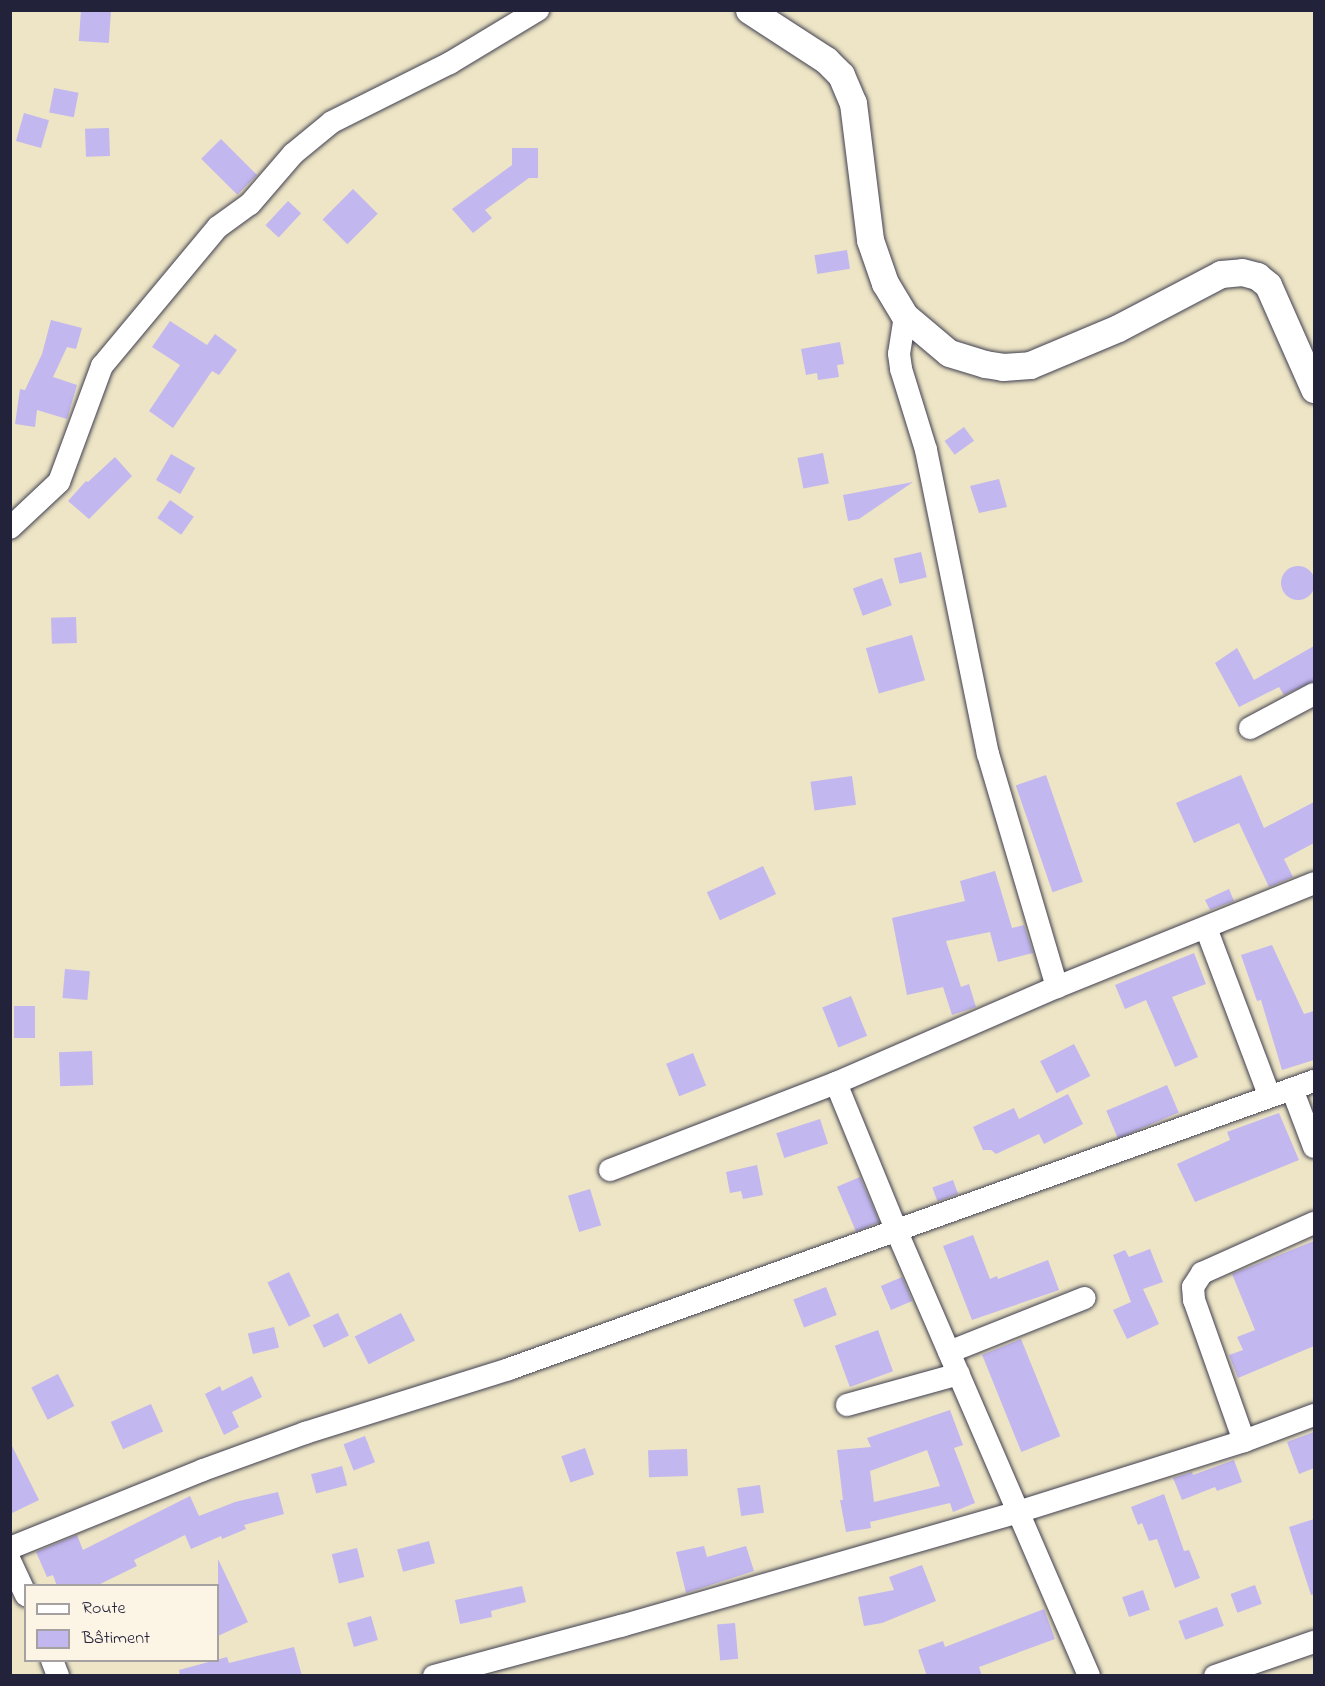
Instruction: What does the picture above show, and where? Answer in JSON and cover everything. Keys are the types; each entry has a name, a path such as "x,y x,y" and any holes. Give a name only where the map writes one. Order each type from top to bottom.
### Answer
{"street":[{"path":"10,528 59,482 102,366 218,227 250,204 293,154 332,122 450,63 538,10"},
{"path":"749,10 826,60 841,75 853,103 870,240 885,284 905,316 949,353 966,360 1003,367 1030,365 1118,328 1221,274 1242,272 1257,276 1268,285 1314,389"},
{"path":"905,316 899,354 901,369 926,450 991,764 1057,987"},
{"path":"1250,728 1314,694"},
{"path":"610,1170 836,1083 1057,987 1314,883"},
{"path":"1206,928 1269,1095"},
{"path":"10,1548 203,1470 398,1402 509,1369 540,1356 897,1232 1269,1095 1314,1081"},
{"path":"836,1083 897,1232 1089,1676"},
{"path":"1292,1089 1314,1147"},
{"path":"1244,1441 1194,1300 1193,1287 1202,1273 1314,1223"},
{"path":"949,1352 1085,1298"},
{"path":"847,1405 959,1374"},
{"path":"434,1676 621,1626 1018,1512 1244,1441 1314,1415"},
{"path":"10,1561 24,1591"},
{"path":"1215,1676 1314,1642"}],"building":[{"path":"81,10 111,12 109,43 79,41"},
{"path":"54,88 79,93 74,117 49,113"},
{"path":"24,113 49,120 41,148 16,141"},
{"path":"109,128 110,156 86,157 85,129"},
{"path":"221,139 257,175 237,195 201,159"},
{"path":"512,148 538,148 538,178 529,178 485,210 492,218 473,233 452,209 512,165"},
{"path":"353,189 378,214 347,244 323,219"},
{"path":"288,201 301,213 279,237 265,225"},
{"path":"847,250 850,269 817,274 814,255"},
{"path":"51,320 82,328 76,349 67,347 53,377 77,385 67,419 37,410 35,427 15,424 20,389 25,390 42,354"},
{"path":"170,321 207,345 215,334 237,350 219,375 212,371 173,428 149,411 180,365 152,347"},
{"path":"840,342 844,364 837,365 839,377 818,380 817,373 806,375 801,349"},
{"path":"964,427 974,441 955,455 945,441"},
{"path":"823,453 829,483 803,488 797,458"},
{"path":"171,454 195,468 180,494 156,480"},
{"path":"115,457 132,476 89,519 68,501 86,481 88,482"},
{"path":"999,479 1007,507 979,513 970,486"},
{"path":"913,482 859,519 848,521 843,495"},
{"path":"170,500 194,517 181,535 157,518"},
{"path":"921,552 927,577 900,584 894,558"},
{"path":"1298,566 1310,571 1315,583 1310,595 1298,600 1286,595 1281,583 1286,571"},
{"path":"882,578 892,605 863,616 853,589"},
{"path":"76,617 77,643 52,644 51,618"},
{"path":"912,635 925,680 879,693 866,648"},
{"path":"1314,646 1314,681 1284,695 1279,687 1239,707 1215,663 1237,648 1254,680"},
{"path":"1046,775 1083,882 1053,892 1016,785"},
{"path":"1241,775 1264,828 1314,802 1314,843 1284,859 1293,877 1269,887 1239,823 1194,843 1176,803"},
{"path":"852,776 856,805 814,811 810,782"},
{"path":"763,866 776,894 720,920 707,892"},
{"path":"995,871 1012,928 1024,925 1033,953 998,962 990,932 946,941 961,987 969,984 976,1007 952,1015 943,987 907,995 892,918 965,901 960,881"},
{"path":"1229,889 1234,901 1210,910 1205,900"},
{"path":"1272,945 1304,1014 1314,1011 1314,1060 1282,1070 1261,1000 1257,1001 1241,955"},
{"path":"1194,953 1206,984 1172,997 1198,1057 1175,1067 1146,1000 1125,1009 1115,985"},
{"path":"65,969 90,971 87,1000 62,998"},
{"path":"851,996 867,1036 838,1047 822,1008"},
{"path":"14,1006 35,1006 35,1038 14,1038"},
{"path":"1074,1044 1090,1076 1056,1093 1040,1061"},
{"path":"92,1051 93,1085 60,1086 59,1052"},
{"path":"693,1053 706,1085 679,1096 666,1064"},
{"path":"1167,1085 1179,1113 1118,1138 1106,1111"},
{"path":"1068,1094 1083,1124 1044,1144 1039,1134 996,1154 991,1150 983,1150 973,1127 1014,1108 1019,1119"},
{"path":"1279,1113 1299,1160 1195,1202 1177,1164 1230,1140 1227,1132"},
{"path":"820,1119 828,1144 784,1158 776,1133"},
{"path":"757,1165 763,1195 743,1199 741,1191 730,1193 726,1172"},
{"path":"860,1177 879,1222 856,1232 837,1187"},
{"path":"953,1180 958,1194 937,1202 932,1188"},
{"path":"590,1189 601,1225 579,1232 568,1196"},
{"path":"973,1235 990,1279 997,1276 998,1279 1048,1260 1059,1290 972,1320 943,1246"},
{"path":"1314,1241 1314,1346 1238,1378 1229,1355 1243,1350 1237,1337 1255,1330 1232,1274"},
{"path":"1150,1249 1163,1282 1143,1289 1159,1324 1127,1339 1113,1310 1131,1302 1113,1255 1125,1250 1129,1257"},
{"path":"289,1272 310,1316 289,1327 267,1283"},
{"path":"902,1277 912,1301 891,1310 881,1286"},
{"path":"826,1287 837,1315 804,1328 793,1300"},
{"path":"338,1313 349,1335 324,1348 313,1325"},
{"path":"401,1313 415,1341 369,1364 355,1337"},
{"path":"274,1327 279,1347 253,1354 248,1334"},
{"path":"878,1330 893,1371 850,1387 835,1346"},
{"path":"1021,1339 1060,1436 1021,1452 982,1355"},
{"path":"58,1374 74,1406 48,1420 31,1388"},
{"path":"252,1376 262,1397 232,1412 239,1427 224,1435 205,1394 220,1386 222,1391"},
{"path":"151,1404 163,1431 123,1449 111,1422"},
{"path":"950,1410 963,1445 954,1448 975,1503 953,1512 950,1503 870,1522 871,1528 846,1532 840,1500 843,1500 837,1450 871,1447 867,1438","holes":["927,1450 940,1486 874,1502 870,1471"]},
{"path":"1314,1432 1314,1468 1299,1474 1287,1442"},
{"path":"365,1436 375,1462 354,1470 344,1444"},
{"path":"10,1442 39,1500 10,1514"},
{"path":"585,1448 594,1474 570,1483 561,1456"},
{"path":"687,1449 688,1476 649,1477 648,1450"},
{"path":"1234,1460 1242,1482 1217,1491 1215,1487 1182,1500 1173,1478 1192,1472 1193,1475"},
{"path":"342,1466 347,1485 316,1494 311,1474"},
{"path":"760,1485 764,1513 741,1516 737,1488"},
{"path":"278,1492 284,1514 244,1525 246,1529 222,1539 221,1536 191,1549 185,1535 134,1560 137,1566 100,1584 56,1584 53,1575 47,1577 36,1552 77,1535 83,1550 190,1496 199,1516 235,1502"},
{"path":"1164,1494 1184,1551 1189,1550 1200,1578 1175,1588 1157,1539 1149,1541 1142,1523 1138,1525 1131,1507"},
{"path":"1314,1519 1314,1594 1311,1595 1289,1527"},
{"path":"429,1541 435,1563 403,1572 397,1550"},
{"path":"704,1546 707,1557 746,1546 754,1571 686,1593 676,1552"},
{"path":"357,1548 364,1577 339,1583 332,1554"},
{"path":"218,1559 248,1622 219,1636 219,1584"},
{"path":"922,1565 936,1601 882,1623 864,1626 858,1597 894,1590 889,1577"},
{"path":"1255,1585 1262,1604 1237,1613 1231,1594"},
{"path":"522,1586 526,1602 491,1611 492,1617 460,1624 455,1600"},
{"path":"1143,1590 1150,1610 1129,1617 1122,1597"},
{"path":"1217,1607 1224,1626 1185,1640 1178,1621"},
{"path":"1044,1609 1055,1639 979,1667 982,1676 927,1676 918,1650 943,1641 945,1647"},
{"path":"371,1616 378,1640 354,1647 347,1623"},
{"path":"735,1623 738,1659 720,1660 717,1625"},
{"path":"294,1647 302,1676 180,1676 179,1670 209,1662 219,1662 219,1659 227,1657 229,1663"}]}
